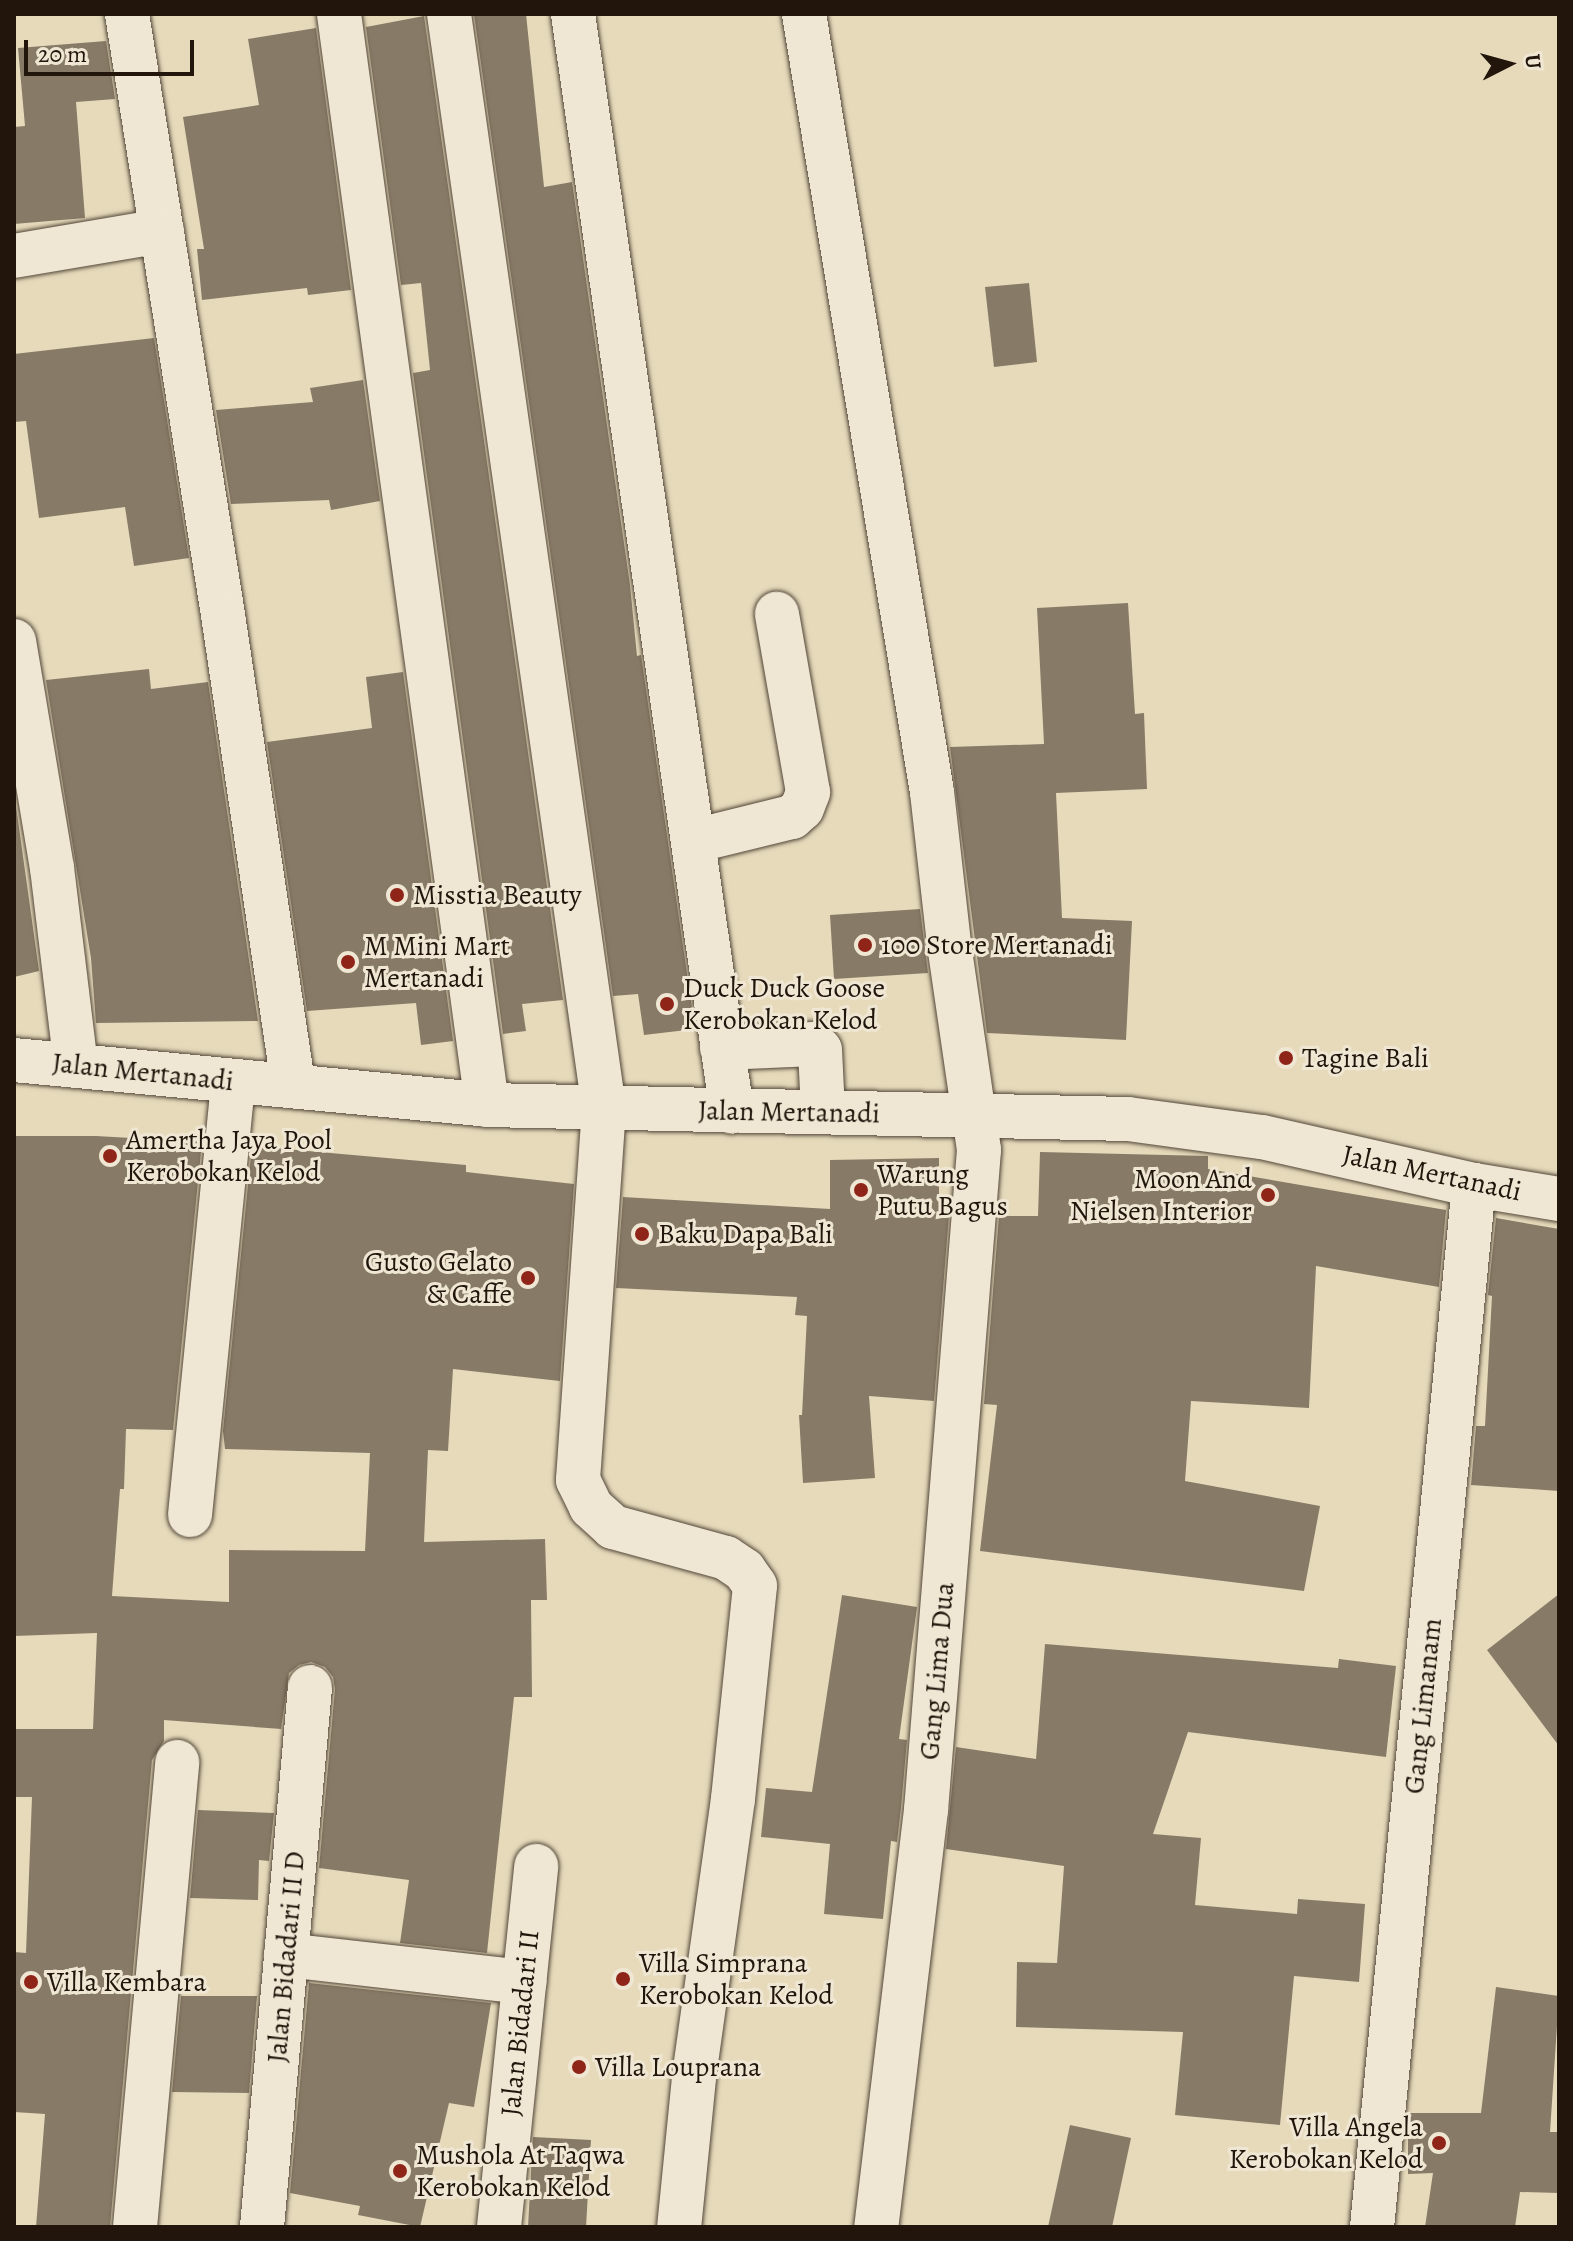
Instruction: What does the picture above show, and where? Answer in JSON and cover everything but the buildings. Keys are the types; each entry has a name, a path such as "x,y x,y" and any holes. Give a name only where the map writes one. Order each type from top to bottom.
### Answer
{"street":[{"path":"127,14 293,1086"},
{"path":"339,14 487,1105"},
{"path":"449,14 604,1108 578,1480 591,1507 613,1527 726,1558 744,1570 755,1586 735,1785 694,2078 679,2227"},
{"path":"573,14 732,1112"},
{"name":"Gang Lima Dua","path":"804,14 932,792 979,1150 926,1810 876,2227"},
{"path":"14,256 162,231"},
{"path":"694,841 792,817 802,808 808,792 777,614"},
{"path":"14,641 52,868 76,1066"},
{"path":"722,1048 814,1044 820,1050 823,1112"},
{"name":"Jalan Mertanadi","path":"14,1060 487,1105 1128,1119 1208,1127 1393,1164 1474,1185 1559,1199"},
{"path":"190,1515 233,1081"},
{"name":"Gang Limanam","path":"1372,2227 1474,1185"},
{"name":"Jalan Bidadari II D","path":"262,2227 310,1687"},
{"path":"135,2227 177,1762"},
{"name":"Jalan Bidadari II","path":"499,2227 536,1866"},
{"path":"286,1955 524,1982"}],"place":[{"name":"Misstia Beauty","path":"397,895"},
{"name":"100 Store Mertanadi","path":"865,945"},
{"name":"M Mini Mart Mertanadi","path":"348,962"},
{"name":"Duck Duck Goose Kerobokan Kelod","path":"667,1004"},
{"name":"Tagine Bali","path":"1286,1058"},
{"name":"Amertha Jaya Pool Kerobokan Kelod","path":"110,1156"},
{"name":"Warung Putu Bagus","path":"861,1190"},
{"name":"Moon And Nielsen Interior","path":"1268,1195"},
{"name":"Baku Dapa Bali","path":"642,1234"},
{"name":"Gusto Gelato & Caffe","path":"528,1278"},
{"name":"Villa Simprana Kerobokan Kelod","path":"623,1979"},
{"name":"Villa Kembara","path":"31,1982"},
{"name":"Villa Louprana","path":"579,2067"},
{"name":"Villa Angela Kerobokan Kelod","path":"1439,2143"},
{"name":"Mushola At Taqwa Kerobokan Kelod","path":"400,2171"}]}
